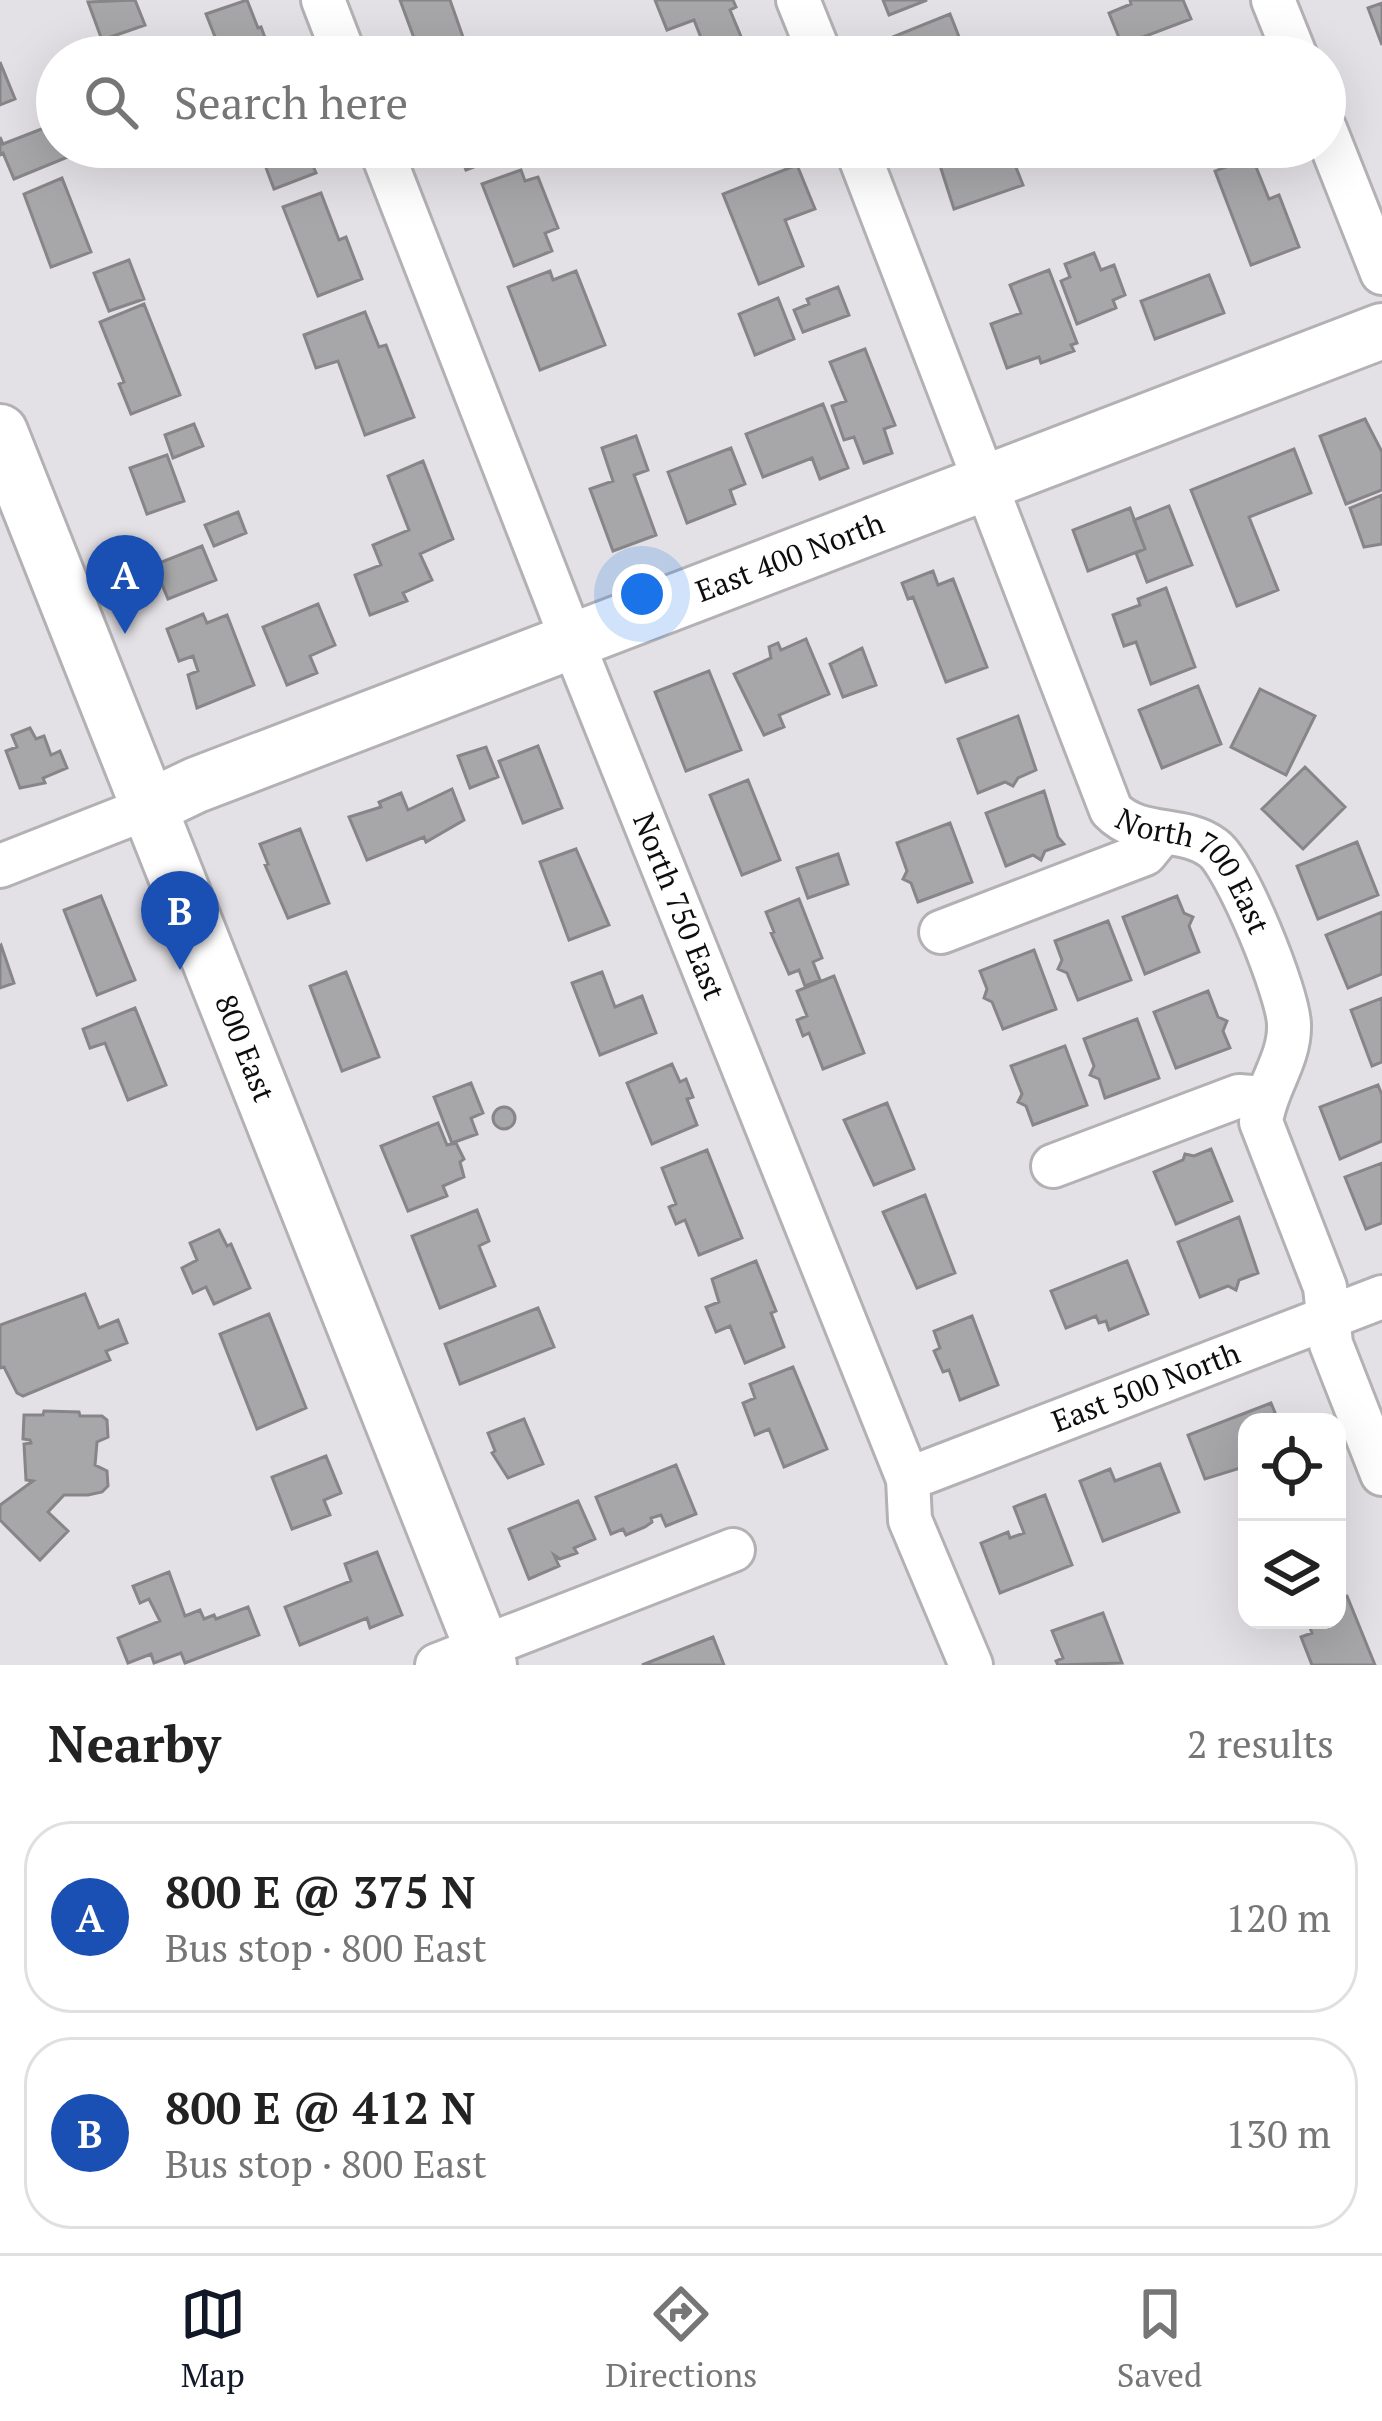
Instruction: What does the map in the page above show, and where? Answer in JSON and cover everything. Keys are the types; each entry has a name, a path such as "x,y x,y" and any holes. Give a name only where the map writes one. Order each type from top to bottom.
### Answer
{"main road":[{"name":"East 400 North","path":"150,807 196,785 1382,331"},
{"name":"800 East","path":"0,432 150,807 470,1659"}],"street":[{"path":"323,0 337,36"},
{"path":"798,0 812,36"},
{"path":"1273,0 1288,36"},
{"name":"North 750 East","path":"388,168 908,1479 910,1520 971,1665"},
{"name":"North 700 East","path":"864,168 1111,810 1136,828 1202,842 1230,865 1270,960 1289,1024 1287,1044 1264,1098"},
{"path":"1341,168 1382,273"},
{"name":"East 400 North","path":"0,866 150,807"},
{"path":"941,932 1145,854 1162,833"},
{"path":"1053,1166 1239,1096 1264,1098 1261,1122 1324,1288 1331,1344 1382,1474"},
{"name":"East 500 North","path":"908,1479 1382,1298"},
{"path":"470,1659 733,1550"}],"building":[{"path":"135,0 145,25 101,36 88,2"},
{"path":"247,0 264,36 215,36 206,14"},
{"path":"400,0 450,0 463,36 413,36"},
{"path":"655,0 733,0 736,7 730,10 741,36 700,36 694,20 667,30"},
{"path":"883,0 927,0 889,15"},
{"path":"1130,0 1183,0 1191,19 1146,36 1118,36 1109,13 1131,4"},
{"path":"1382,3 1382,45 1368,8"},
{"path":"950,14 959,36 895,36"},
{"path":"0,62 15,99 0,105"},
{"path":"36,131 36,168 41,168 14,179 3,153 0,155 0,137 3,144"},
{"path":"266,168 314,168 316,173 274,189"},
{"path":"798,168 815,209 785,220 803,266 759,284 723,194"},
{"path":"941,168 1016,168 1023,185 954,209"},
{"path":"1256,168 1269,199 1279,195 1299,247 1251,265 1215,171"},
{"path":"521,170 525,181 538,177 558,228 545,233 552,251 514,266 482,184"},
{"path":"62,178 91,252 51,267 24,194"},
{"path":"321,193 339,240 346,237 362,279 318,296 283,207"},
{"path":"1094,253 1101,270 1114,265 1125,295 1113,300 1116,308 1077,324 1061,281 1070,277 1065,264"},
{"path":"129,260 144,299 109,311 94,273"},
{"path":"1049,270 1077,343 1071,345 1074,351 1007,368 991,324 1021,313 1010,285"},
{"path":"550,271 553,280 576,271 605,345 540,370 508,287"},
{"path":"1209,275 1224,313 1155,339 1141,301"},
{"path":"838,287 849,315 803,332 794,310 809,304 807,299"},
{"path":"778,298 794,339 755,355 739,314"},
{"path":"144,304 180,395 131,414 100,322"},
{"path":"365,312 379,347 386,345 414,417 365,435 338,361 316,368 304,335"},
{"path":"865,349 895,425 884,429 892,453 864,463 854,437 844,440 832,406 846,401 830,362"},
{"path":"823,404 848,468 820,479 812,458 763,477 746,434"},
{"path":"1365,419 1382,452 1382,490 1346,504 1320,436"},
{"path":"194,424 203,446 173,458 165,435"},
{"path":"636,436 648,470 634,475 656,535 613,551 590,489 613,481 602,448"},
{"path":"731,448 745,484 730,490 735,504 687,523 668,472"},
{"path":"1294,449 1311,493 1249,517 1278,590 1237,606 1191,490"},
{"path":"167,455 184,501 147,514 130,468"},
{"path":"423,461 453,539 420,554 432,580 403,593 407,601 370,615 355,575 381,565 373,545 409,530 388,476"},
{"path":"1382,495 1382,544 1364,547 1350,508"},
{"path":"1169,506 1192,565 1147,582 1136,553 1145,549 1134,520"},
{"path":"1130,508 1145,549 1088,571 1073,530"},
{"path":"238,512 246,533 214,546 205,525"},
{"path":"202,546 216,580 168,599 154,565"},
{"path":"933,571 938,585 953,579 987,667 946,682 913,597 908,599 902,583"},
{"path":"1166,588 1195,667 1151,684 1136,642 1124,646 1113,615"},
{"path":"318,604 335,645 310,656 317,673 287,685 263,627"},
{"path":"203,614 207,623 227,615 254,685 197,708 188,675 198,671 193,656 179,661 167,629"},
{"path":"806,639 829,694 779,715 784,727 764,735 734,674 771,658 769,647 778,643 781,650"},
{"path":"862,648 876,685 843,697 830,664"},
{"path":"709,671 741,750 686,771 655,692"},
{"path":"1198,686 1221,744 1162,768 1139,710"},
{"path":"1260,689 1315,716 1286,775 1231,747"},
{"path":"1018,716 1036,770 1018,778 1013,786 1005,782 978,793 958,739"},
{"path":"30,728 36,739 44,736 51,755 60,751 67,768 43,778 45,783 20,788 6,751 17,747 12,735"},
{"path":"538,746 562,808 523,823 499,761"},
{"path":"486,747 498,777 470,788 458,756"},
{"path":"1305,767 1345,807 1303,849 1262,809"},
{"path":"748,780 780,860 742,875 710,795"},
{"path":"452,789 464,820 426,842 424,837 367,860 349,817 381,807 379,802 401,793 408,810"},
{"path":"1044,791 1064,844 1045,851 1041,860 1033,855 1006,866 986,813"},
{"path":"950,823 972,882 918,902 911,883 903,879 907,871 897,843"},
{"path":"300,829 329,903 288,918 260,844"},
{"path":"1357,842 1378,895 1318,919 1297,866"},
{"path":"576,849 609,925 569,940 540,862"},
{"path":"838,854 848,884 808,898 797,868"},
{"path":"101,896 135,980 97,995 64,910"},
{"path":"1177,896 1184,913 1193,917 1189,926 1199,952 1145,974 1123,917"},
{"path":"799,899 822,958 813,962 820,980 805,986 799,970 789,974 766,912"},
{"path":"1382,912 1382,974 1348,988 1326,935"},
{"path":"1108,921 1131,980 1078,1000 1067,973 1058,969 1062,960 1055,941"},
{"path":"0,946 14,983 0,988"},
{"path":"1034,950 1056,1009 1003,1029 992,1002 984,998 987,989 980,971"},
{"path":"346,972 379,1057 342,1071 310,986"},
{"path":"602,972 615,1007 642,996 656,1033 600,1055 572,983"},
{"path":"834,976 864,1053 823,1069 809,1033 803,1036 797,1020 807,1016 797,991"},
{"path":"1208,991 1218,1017 1227,1021 1223,1031 1230,1048 1176,1068 1154,1012"},
{"path":"1382,998 1382,1062 1372,1066 1351,1010"},
{"path":"135,1008 166,1085 128,1100 105,1043 90,1048 83,1029"},
{"path":"1137,1019 1159,1078 1105,1098 1099,1079 1090,1075 1094,1066 1084,1039"},
{"path":"1065,1046 1087,1105 1033,1125 1026,1106 1018,1102 1022,1094 1011,1066"},
{"path":"672,1064 680,1082 686,1079 693,1097 687,1099 697,1125 652,1144 627,1083"},
{"path":"471,1083 483,1113 471,1118 477,1134 452,1143 434,1097"},
{"path":"1378,1085 1382,1141 1340,1159 1320,1107"},
{"path":"887,1103 914,1169 874,1185 844,1120"},
{"path":"504,1107 515,1118 504,1129 493,1118"},
{"path":"438,1123 447,1145 456,1143 464,1159 460,1162 464,1177 443,1186 447,1196 408,1211 381,1146"},
{"path":"1211,1149 1232,1201 1176,1224 1154,1172 1183,1160 1185,1154 1194,1156"},
{"path":"707,1150 742,1238 699,1255 685,1220 676,1224 669,1207 676,1204 662,1168"},
{"path":"1382,1163 1382,1223 1366,1229 1345,1177"},
{"path":"925,1195 955,1273 917,1288 883,1212"},
{"path":"477,1210 489,1241 479,1246 495,1286 440,1308 412,1236"},
{"path":"1239,1217 1258,1273 1239,1280 1236,1290 1228,1286 1200,1297 1178,1242"},
{"path":"219,1230 227,1246 231,1244 250,1288 214,1304 206,1287 193,1293 182,1268 197,1260 190,1243"},
{"path":"756,1261 784,1347 745,1363 730,1326 716,1332 706,1307 719,1302 712,1279"},
{"path":"1127,1261 1148,1314 1109,1330 1106,1321 1099,1323 1096,1316 1066,1328 1051,1291"},
{"path":"85,1294 99,1328 118,1320 127,1343 106,1351 110,1360 23,1396 17,1393 4,1367 0,1368 0,1325"},
{"path":"538,1308 554,1347 460,1384 445,1344"},
{"path":"269,1314 306,1408 257,1429 220,1334"},
{"path":"972,1316 998,1385 960,1400 949,1370 943,1372 934,1351 940,1348 934,1331"},
{"path":"793,1367 827,1449 784,1467 769,1429 755,1435 743,1403 755,1398 750,1384"},
{"path":"1271,1403 1275,1413 1245,1413"},
{"path":"44,1411 79,1412 107,1420 108,1437 97,1442 95,1465 107,1471 108,1486 88,1495 64,1495 48,1512 68,1531 40,1560 0,1520 0,1505 33,1481 26,1480 24,1444 31,1443 23,1439 24,1415 43,1415"},
{"path":"1238,1416 1238,1469 1205,1479 1188,1435"},
{"path":"524,1419 543,1464 508,1478 492,1453 488,1433"},
{"path":"326,1456 341,1493 324,1500 330,1515 292,1529 272,1477"},
{"path":"1160,1464 1179,1512 1103,1541 1080,1481 1110,1469 1115,1481"},
{"path":"676,1465 696,1514 666,1526 661,1515 626,1535 623,1529 611,1534 596,1497"},
{"path":"1045,1495 1072,1565 1000,1593 981,1543 1008,1532 1010,1538 1024,1533 1014,1507"},
{"path":"578,1501 595,1539 574,1548 577,1553 560,1559 554,1555 559,1566 529,1579 509,1529"},
{"path":"377,1552 402,1615 370,1628 367,1618 300,1645 285,1607 351,1581 345,1564"},
{"path":"169,1572 185,1616 200,1610 204,1619 214,1615 216,1619 248,1607 259,1635 185,1663 181,1653 154,1663 151,1654 128,1663 118,1638 160,1621 149,1599 140,1603 133,1586"},
{"path":"1346,1596 1375,1665 1312,1665 1301,1637 1312,1633 1310,1629 1346,1629"},
{"path":"1103,1613 1122,1663 1058,1665 1056,1661 1063,1658 1052,1631"},
{"path":"713,1637 724,1665 642,1665"}],"place":[{"name":"800 E @ 375 N","path":"125,634"},
{"name":"800 E @ 412 N","path":"180,970"}]}
